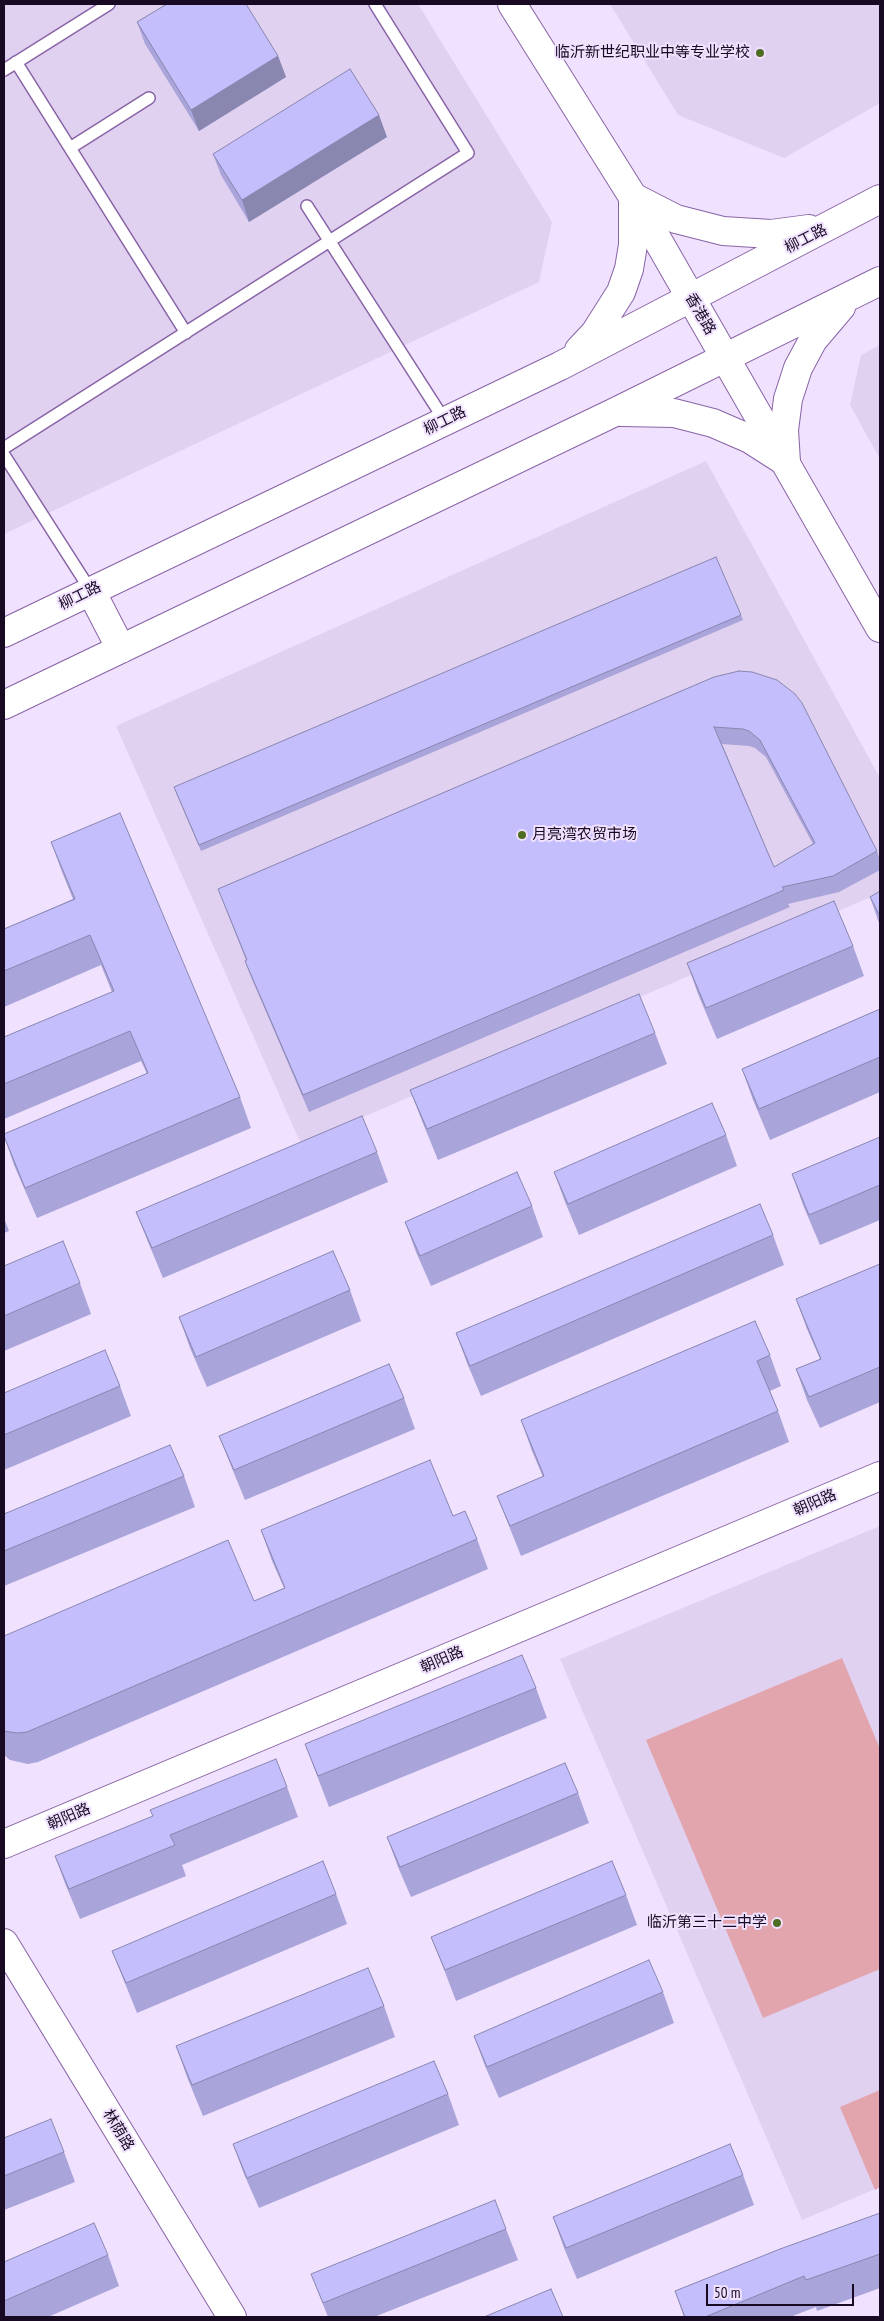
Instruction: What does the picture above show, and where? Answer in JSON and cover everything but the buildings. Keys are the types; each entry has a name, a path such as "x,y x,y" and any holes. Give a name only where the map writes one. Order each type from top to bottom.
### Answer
{"main road":[{"name":"香港路","path":"512,4 633,197 880,628"},
{"path":"560,366 596,333 621,292 633,246 633,197 676,219 723,231 771,234 819,227 842,220"},
{"name":"柳工路","path":"4,633 560,366 880,199"},
{"path":"4,705 613,413 880,281"},
{"path":"786,462 784,430 788,398 798,368 813,340 833,315 856,294"},
{"path":"613,413 654,411 694,417 732,430 786,462"},
{"path":"91,591 121,649"},
{"name":"朝阳路","path":"4,1844 880,1476"},
{"name":"林荫路","path":"4,1943 232,2317"}],"lane":[{"path":"4,70 109,4"},
{"path":"4,448 468,153 375,4"},
{"path":"16,62 186,332"},
{"path":"70,148 149,98"},
{"path":"307,206 445,421"},
{"path":"4,455 91,591"}],"shaded area":[{"path":"4,4 418,4 552,222 539,282 4,534"},
{"name":"临沂新世纪职业中等专业学校","path":"610,4 880,4 880,103 784,158 678,115"},
{"path":"880,345 880,459 850,405 861,355"},
{"name":"月亮湾农贸市场","path":"706,461 880,778 880,893 301,1144 116,726"},
{"name":"临沂第三十二中学","path":"880,1526 880,2187 802,2220 560,1659"},
{"path":"842,1658 880,1749 880,1969 763,2018 646,1740"},
{"path":"880,2090 880,2187 875,2190 840,2107"}],"place":[{"name":"临沂新世纪职业中等专业学校","path":"760,53"},
{"name":"月亮湾农贸市场","path":"522,835"},
{"name":"临沂第三十二中学","path":"777,1923"}]}
